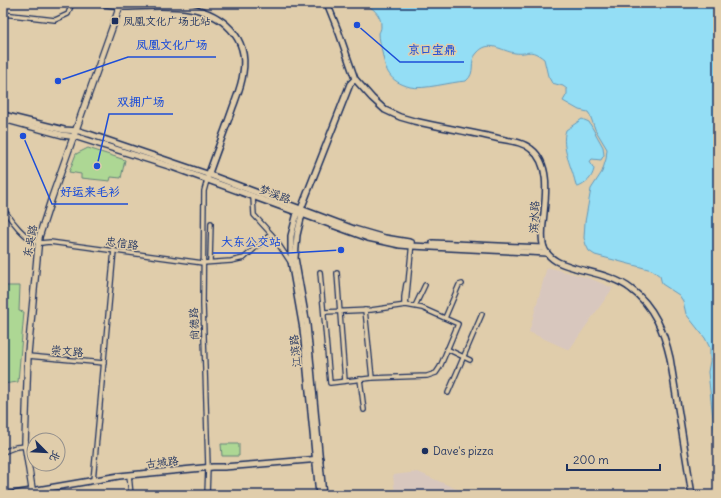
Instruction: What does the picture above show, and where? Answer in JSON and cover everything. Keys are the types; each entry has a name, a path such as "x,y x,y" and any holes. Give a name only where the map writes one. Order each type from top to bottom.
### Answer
{"main road":[{"name":"东吴路","path":"27,432 29,356 40,243 52,197 77,134 122,5"},
{"name":"东吴路","path":"31,472 34,493"}],"street":[{"path":"3,14 54,20 68,14 72,3"},
{"path":"92,3 175,6 190,8 209,13 229,26 238,40 243,55 244,72 208,177"},
{"name":"滨水路","path":"327,3 355,79 385,110 400,117 428,124 524,144 532,149 540,158 544,168 545,199 542,234 545,251"},
{"name":"江滨路","path":"323,495 317,459 303,329 291,263 291,236 350,84 355,79"},
{"name":"梦溪路","path":"3,115 77,134 208,177 300,212"},
{"name":"梦溪路","path":"3,119 77,134"},
{"name":"梦溪路","path":"208,177 253,197 369,233 412,244 545,251"},
{"name":"尚德路","path":"207,495 208,467 203,263 204,191 208,177"},
{"path":"253,197 254,215 271,234 291,263"},
{"path":"3,208 10,220 23,233 40,243"},
{"name":"江滨路","path":"300,212 295,258 307,325 319,495"},
{"path":"210,262 211,223"},
{"name":"忠信路","path":"40,243 50,242 203,263 231,261 244,258 271,234"},
{"path":"405,305 404,297 408,279 412,244"},
{"path":"93,481 114,250"},
{"path":"545,251 558,264 614,280 631,288 649,308 658,321 666,339 670,358 692,495"},
{"path":"320,272 330,383 372,378 427,376 436,373 458,324 415,306 405,305 365,310 324,312"},
{"path":"337,273 345,381"},
{"path":"445,318 460,285 462,284"},
{"path":"415,306 424,285"},
{"path":"365,310 372,378"},
{"path":"448,393 482,314"},
{"path":"448,349 470,360"},
{"name":"崇文路","path":"29,356 104,363"},
{"path":"360,379 364,410"},
{"path":"3,452 16,447 26,446"},
{"name":"古城路","path":"8,495 34,493 129,475 208,467 317,459"},
{"path":"129,475 131,495"}],"shaded area":[{"path":"547,267 589,278 613,288 569,350 529,332"},
{"path":"418,472 461,491 461,495 395,495 393,475"}],"green space":[{"path":"88,148 125,160 121,178 111,177 110,181 81,178 81,174 69,172 76,154"},
{"path":"3,286 20,286 19,311 24,312 18,382 3,384"},
{"path":"221,444 239,444 239,456 222,456"}],"water":[{"path":"361,3 718,3 718,465 708,372 710,348 705,338 686,314 683,301 679,295 662,284 660,276 652,270 595,255 589,251 586,245 584,238 585,222 591,189 602,172 607,149 595,129 588,112 579,110 563,101 567,94 567,89 563,86 552,83 548,76 544,59 539,55 532,52 515,53 491,46 482,49 474,56 472,71 466,81 416,88 403,85 393,79 385,65 379,38 381,23 378,15 369,6"},
{"path":"582,119 589,122 603,147 604,155 601,160 591,160 590,162 594,169 592,175 584,184 578,187 576,186 566,151 565,137 566,130"}],"place":[{"name":"凤凰文化广场北站","path":"115,21"},
{"name":"京口宝鼎","path":"357,25"},
{"name":"凤凰文化广场","path":"58,81"},
{"name":"好运来毛衫","path":"23,136"},
{"name":"双拥广场","path":"97,166"},
{"name":"大东公交站","path":"341,250"},
{"name":"Dave's pizza","path":"425,451"}]}
